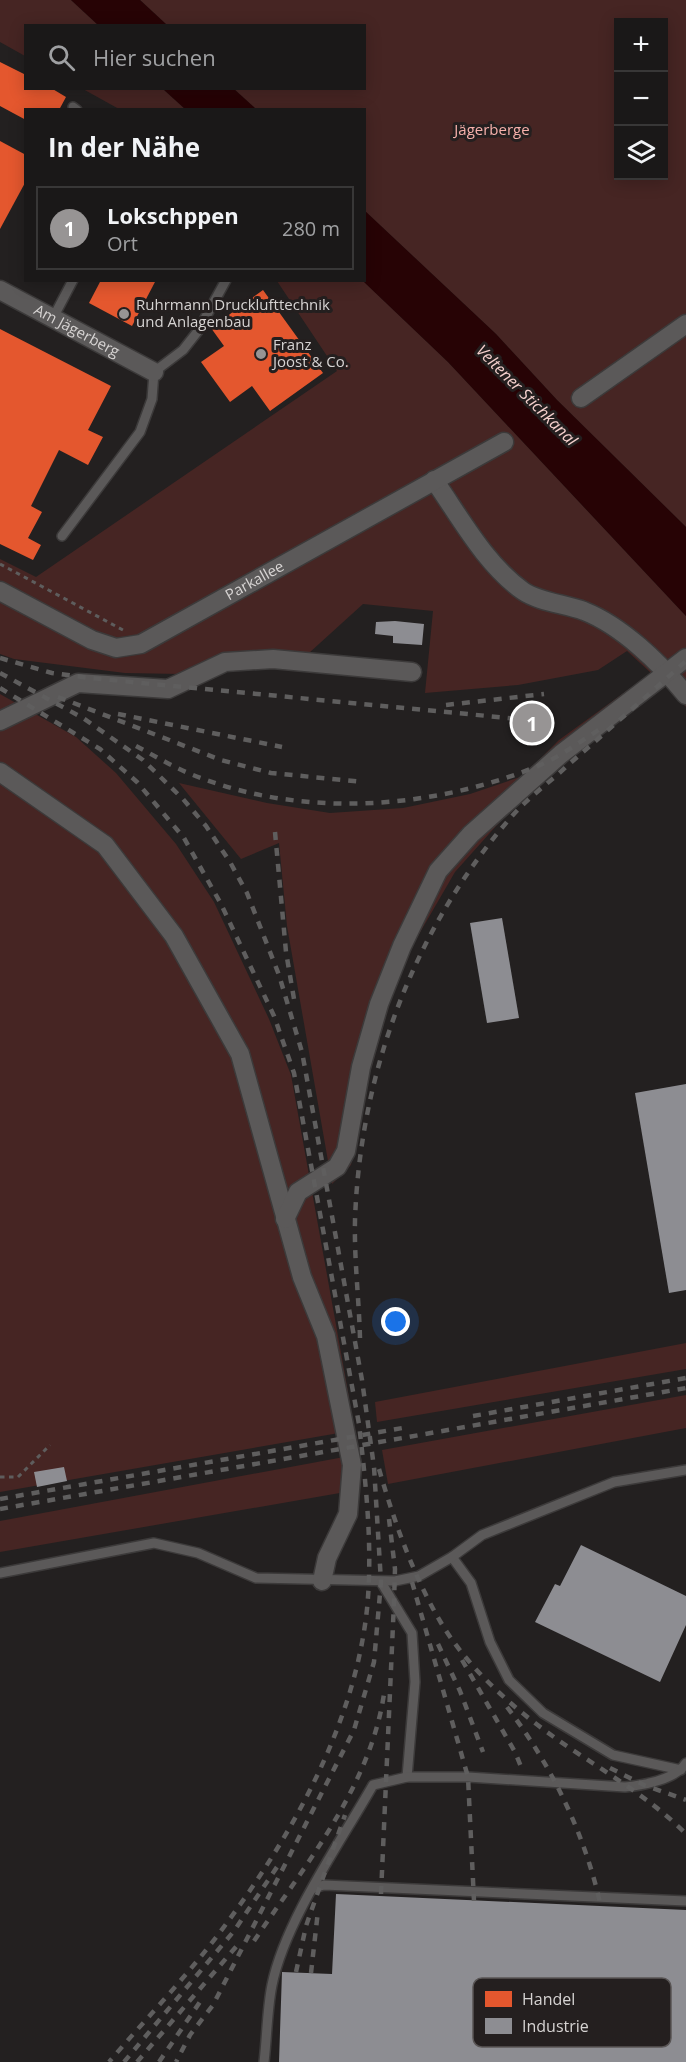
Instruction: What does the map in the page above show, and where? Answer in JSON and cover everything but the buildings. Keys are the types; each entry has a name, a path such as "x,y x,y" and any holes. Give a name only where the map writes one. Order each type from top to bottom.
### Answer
{"street":[{"name":"Am Jägerberg","path":"0,290 154,372"},
{"path":"581,398 686,324"},
{"name":"Parkallee","path":"0,591 92,640 116,648 141,644 504,442"},
{"path":"434,480 497,568 524,592 586,612 633,641 668,673 686,695"},
{"path":"285,1219 298,1192 337,1167 346,1151 361,1067 379,1004 402,946 438,871 471,834 561,754 612,712 686,658"},
{"path":"0,721 78,683 168,689 225,662 273,659 412,672"},
{"path":"0,772 105,845 174,936 240,1054 276,1176 285,1219 302,1277 326,1336 352,1465 348,1514 327,1558 322,1581"}],"lane":[{"path":"53,318 72,282"},
{"path":"62,536 140,432 152,399 154,372 183,350 198,331 225,282"},
{"path":"0,1573 154,1542 198,1553 256,1578 381,1582 411,1578 452,1557 482,1535 614,1482 686,1470"},
{"path":"452,1557 471,1582 490,1642 510,1680 543,1713 613,1755 684,1766"},
{"path":"381,1582 412,1633 415,1682 407,1777"},
{"path":"264,2062 272,1984 288,1940 314,1888 372,1785 407,1777 468,1777 625,1787 644,1785 684,1766"},
{"path":"314,1888 324,1885 686,1901"}],"path":[{"path":"0,564 132,635"},
{"path":"0,1477 18,1477 50,1444"}],"green space":[{"path":"0,0 71,0 97,24 24,24 24,55 0,42"},
{"name":"Jägerberge","path":"140,0 686,0 686,527 557,400 496,334 366,212 366,108 255,108 235,90 366,90 366,24 166,24"},
{"path":"85,90 164,90 184,108 117,108"},
{"path":"278,282 364,282 448,362 686,616 686,707 670,687 662,683 515,805 455,872 400,967 368,1079 351,1165 332,1184 287,926 279,843 241,859 179,783 267,803 330,813 403,808 470,794 523,776 559,740 651,673 627,651 598,670 518,685 425,693 433,611 363,604 309,653 181,674 125,673 14,659 0,654 0,559 36,577 337,371"},
{"path":"0,694 76,737 116,773 176,844 214,902 269,1019 291,1075 349,1397 357,1466 357,1490 0,1552 0,1521 344,1457 339,1433 0,1492"},
{"path":"686,1343 686,1369 377,1422 375,1402"},
{"path":"686,1395 686,1428 388,1484 382,1450"}],"water":[{"path":"71,0 140,0 166,24 97,24"},
{"path":"164,90 235,90 255,108 184,108"},
{"name":"Veltener Stichkanal","path":"366,212 496,334 557,400 686,527 686,616 448,362 364,282 366,282"}],"railway":[{"path":"0,658 52,673 90,678 519,719"},
{"path":"360,1338 355,1235 359,1165 368,1110 381,1056 399,1004 421,953 448,904 478,858 513,815 686,661"},
{"path":"0,673 83,718 143,760 183,799 206,826 247,893 279,975 302,1052 362,1380 374,1467 381,1582 374,1662 354,1730 213,2005 190,2035 176,2062"},
{"path":"0,688 100,749 137,782 184,838 221,904 274,1016 294,1073 359,1424 366,1493 369,1586 360,1651 350,1693 318,1773 277,1849 229,1920 186,1975 109,2062"},
{"path":"446,705 544,694"},
{"path":"58,697 221,760 271,773 364,782"},
{"path":"118,714 282,747"},
{"path":"136,746 186,772 234,789 276,798 320,803 363,803 407,800 450,793 492,782 550,760 600,729"},
{"path":"275,832 286,952 294,999"},
{"path":"473,1416 686,1378"},
{"path":"0,1509 686,1388"},
{"path":"0,1499 408,1427"},
{"path":"379,1469 398,1528 421,1585 450,1637 474,1667 532,1721 637,1793 671,1819 686,1834"},
{"path":"381,1894 395,1569 389,1519"},
{"path":"412,1582 468,1777 474,1901"},
{"path":"438,1644 460,1691 483,1752"},
{"path":"462,1660 515,1752 522,1769"},
{"path":"254,1941 314,1854 350,1793 365,1761 384,1694"},
{"path":"507,1707 538,1753 565,1802 586,1853 601,1907"},
{"path":"610,1768 644,1785 686,1800"},
{"path":"296,1972 306,1926 345,1815"},
{"path":"124,2062 234,1931 279,1864"},
{"path":"311,1973 318,1911"},
{"path":"137,2062 241,1941"},
{"path":"159,2062 204,1996"}],"place":[{"name":"Ruhrmann Drucklufttechnik und Anlagenbau","path":"124,314"},
{"name":"Franz Joost & Co.","path":"261,354"},
{"name":"Lokschppen","path":"532,723"}]}
